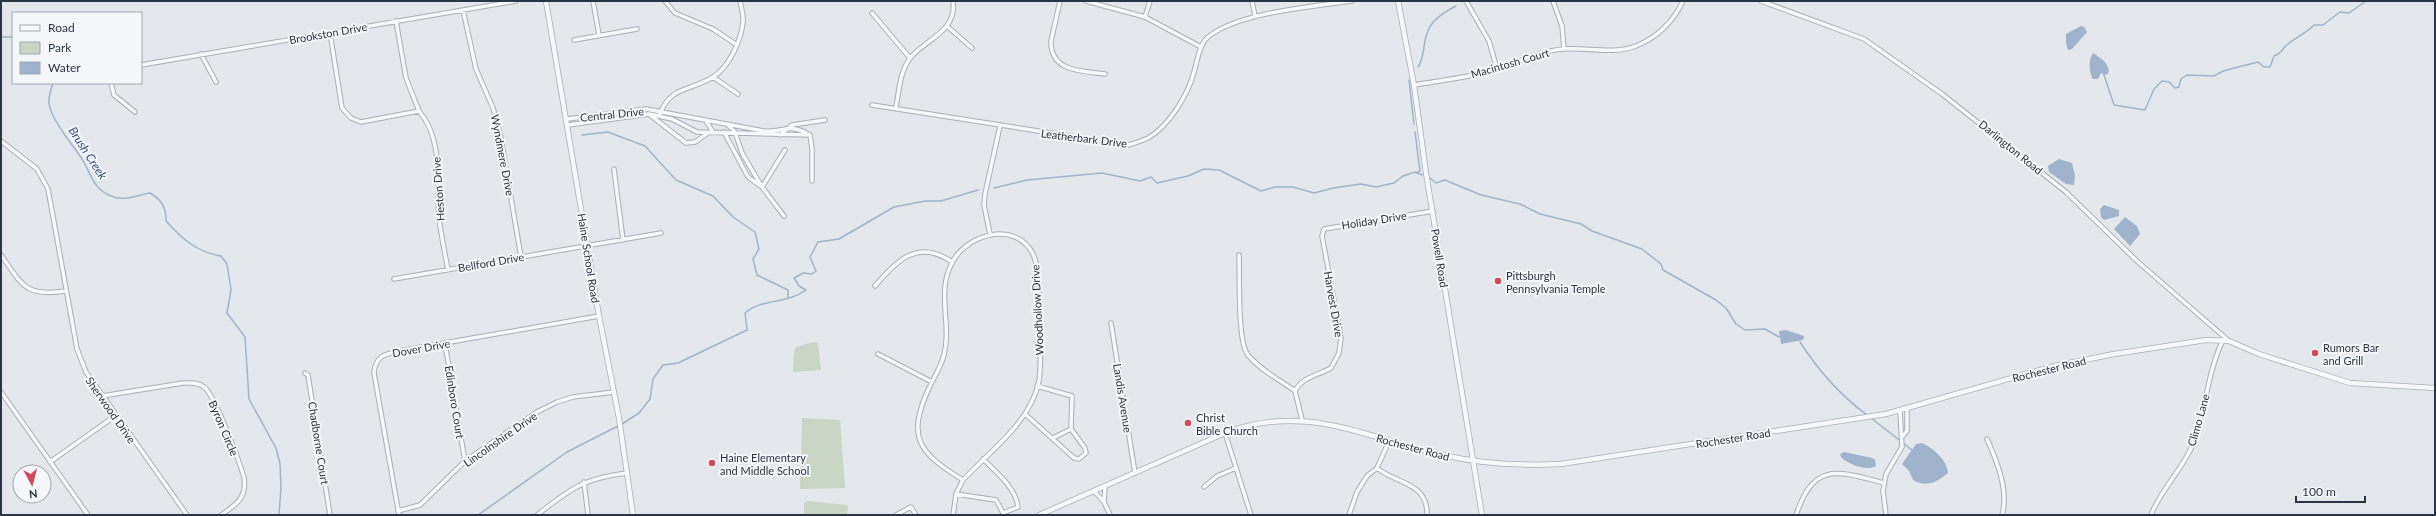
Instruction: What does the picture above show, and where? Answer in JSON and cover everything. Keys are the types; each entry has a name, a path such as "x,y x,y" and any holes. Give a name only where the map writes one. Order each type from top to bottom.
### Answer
{"street":[{"name":"Brookston Drive","path":"142,65 516,1"},
{"name":"Haine School Road","path":"546,1 599,316 614,392 633,515"},
{"path":"594,1 599,35"},
{"path":"665,1 675,13 713,28 737,46"},
{"path":"660,114 665,101 680,92 713,77 726,64 737,46 744,21 740,1"},
{"path":"896,107 901,76 910,58 948,26 953,15 953,1"},
{"path":"1060,1 1051,41 1051,48 1056,60 1070,69 1105,74"},
{"path":"1086,1 1145,17 1201,47"},
{"path":"1145,17 1150,1"},
{"path":"1252,1 1255,16"},
{"name":"Leatherbark Drive","path":"872,105 896,107 1000,126 1128,145 1149,138 1170,118 1192,81 1201,47 1206,38 1225,27 1255,16 1327,3 1352,1"},
{"name":"Powell Road","path":"1398,1 1414,85 1482,515"},
{"path":"1466,1 1489,41 1497,69"},
{"path":"1553,1 1562,26 1564,49"},
{"name":"Macintosh Court","path":"1414,85 1497,69 1543,53 1564,49 1617,51 1638,46 1656,35 1671,22 1683,1"},
{"name":"Darlington Road","path":"1761,1 1864,39 1942,94 2066,192 2138,262 2229,341"},
{"path":"1775,6 1777,1"},
{"name":"Wyndmere Drive","path":"463,10 476,69 493,108 500,133 521,257"},
{"path":"872,13 910,58"},
{"name":"Heston Drive","path":"396,21 406,78 419,111 427,121 435,144 439,219 448,270"},
{"path":"948,26 972,48"},
{"path":"574,40 637,29"},
{"path":"330,33 342,108 351,118 360,122 419,111"},
{"path":"201,54 216,82"},
{"path":"713,77 738,94"},
{"path":"111,84 114,95 135,112"},
{"name":"Central Drive","path":"567,119 640,109 660,114 768,131 786,128 796,124 824,120"},
{"name":"Central Drive","path":"649,114 686,143 695,142 708,132"},
{"name":"Central Drive","path":"568,125 649,114 660,114 696,132 810,135"},
{"path":"706,121 713,132"},
{"path":"727,124 735,132 742,153 762,188 784,216"},
{"path":"963,480 933,462 920,440 917,415 943,360 946,346 944,285 952,262 966,247 990,234 984,206 985,194 1000,126"},
{"name":"Central Drive","path":"786,128 802,130 810,135"},
{"path":"780,135 786,128"},
{"path":"724,132 748,177 762,188"},
{"path":"810,135 812,149 812,181"},
{"name":"Sherwood Drive","path":"1,141 30,163 45,181 50,200 66,291 81,360 86,372 115,416 186,515"},
{"path":"762,188 786,150"},
{"path":"614,169 623,240"},
{"name":"Holiday Drive","path":"1322,236 1324,229 1327,227 1433,211"},
{"name":"Bellford Drive","path":"394,279 661,233"},
{"name":"Woodhollow Drive","path":"953,515 956,494 963,480 1025,414 1037,386 1040,337 1036,264 1030,249 1021,241 1013,236 990,234"},
{"name":"Harvest Drive","path":"1295,391 1298,384 1331,368 1340,345 1339,327 1322,236"},
{"path":"875,286 892,266 914,253 932,253 952,262"},
{"path":"1,255 27,288 45,294 66,291"},
{"path":"1239,255 1242,341 1247,354 1256,364 1295,391 1302,420"},
{"name":"Dover Drive","path":"399,513 374,373 375,364 380,356 388,353 599,316"},
{"name":"Landis Avenue","path":"1111,322 1135,473"},
{"name":"Rochester Road","path":"1039,515 1225,433 1264,423 1302,420 1338,425 1389,441 1474,462 1540,465 1585,461 1900,411 2054,366 2170,345 2222,340 2229,341 2259,354 2350,383 2435,388"},
{"name":"Climo Lane","path":"2151,515 2162,492 2193,444 2212,369 2222,340"},
{"name":"Edinboro Court","path":"445,344 465,461"},
{"path":"878,354 932,382"},
{"name":"Chadborne Court","path":"305,373 308,375 330,515"},
{"name":"Byron Circle","path":"102,396 183,383 196,383 205,388 218,412 244,477 245,488 243,497 221,515"},
{"path":"1025,414 1074,458 1079,459 1086,451 1071,429 1072,396 1037,386"},
{"path":"1,392 88,515"},
{"name":"Lincolnshire Drive","path":"399,513 420,505 465,461 537,412 557,402 573,397 614,392"},
{"path":"1902,437 1907,431 1906,409"},
{"path":"1886,515 1884,504 1884,483 1886,474 1902,447 1900,411"},
{"path":"50,462 115,416"},
{"path":"1053,438 1071,429"},
{"path":"1225,433 1250,515"},
{"path":"1987,439 2000,476 2004,495 2002,515"},
{"path":"1349,515 1363,482 1377,468 1389,441"},
{"path":"956,494 996,500 1003,514 1016,509 1018,505 1013,492 983,459"},
{"path":"1204,488 1217,476 1236,468"},
{"path":"1377,468 1387,476 1414,486 1424,499 1427,515"},
{"path":"537,515 584,482 598,477 627,473"},
{"path":"1796,515 1804,492 1814,480 1829,474 1841,473 1884,483"},
{"path":"584,482 588,515"},
{"path":"1104,502 1105,487"},
{"path":"1094,492 1104,502 1110,515"},
{"path":"896,515 911,507 916,515"}],"green space":[{"path":"813,342 818,343 821,370 793,372 794,352 796,347"},
{"path":"802,418 840,420 845,488 800,489"},
{"path":"807,501 848,505 847,515 804,515 804,503"}],"water":[{"path":"2081,26 2084,27 2087,32 2072,49 2068,50 2066,34"},
{"path":"2093,53 2104,61 2109,72 2106,75 2101,73 2098,79 2093,79 2090,70 2090,59"},
{"path":"2059,159 2072,163 2075,176 2074,185 2066,184 2049,172 2048,166"},
{"path":"2104,205 2119,210 2119,216 2104,220 2101,217 2100,209"},
{"path":"2125,217 2137,226 2140,234 2130,246 2114,229"},
{"path":"1786,330 1804,336 1803,340 1781,344 1779,331"},
{"path":"1922,443 1939,455 1947,468 1948,473 1940,479 1927,484 1922,484 1913,480 1909,471 1902,464 1916,444"},
{"path":"1844,452 1872,458 1875,460 1876,466 1872,468 1863,468 1853,465 1841,457 1840,454"}],"waterway":[{"path":"2103,72 2114,105 2145,110 2154,89 2162,81 2169,82 2175,88 2179,87 2181,79 2187,75 2214,76 2223,71 2258,62 2264,67 2270,67 2274,56 2314,25 2323,25 2340,12 2349,13 2366,1"},
{"path":"1418,67 1422,58 1426,36 1430,27 1440,16 1456,6"},
{"name":"Brush Creek","path":"1,37 12,37"},
{"path":"1409,80 1414,124"},
{"name":"Brush Creek","path":"53,84 49,99 51,110 58,124 84,162 95,184 104,193 116,198 130,198 150,193 158,198 164,208 166,221 178,234 197,248 221,256 227,264 231,290 227,313 245,337 249,399 276,448 280,464 281,488 279,515"},
{"path":"582,135 608,132 645,146 676,180 713,196 733,217 755,232 759,249 753,259 757,275 788,290 788,298"},
{"path":"1415,132 1420,171 1416,173"},
{"path":"994,188 1027,180 1102,173 1140,181 1151,177 1157,183 1188,176 1204,169 1219,170 1261,191 1275,187 1293,187 1314,193 1333,188 1361,184 1376,187 1394,183 1403,176 1415,172 1422,175"},
{"path":"1430,178 1436,183 1445,180 1481,195 1520,204 1540,214 1581,224 1592,231 1642,249 1661,264 1663,270 1716,300 1726,308 1736,324 1745,330 1765,329 1779,337"},
{"path":"622,424 639,413 650,399 653,379 663,365 678,363 747,330 745,313 752,308 791,297 806,290 799,286 794,278 803,273 812,274 816,271 810,257 818,242 839,239 894,207 925,201 941,201 978,190"},
{"path":"1800,342 1830,382 1867,415"},
{"path":"1871,418 1912,450"},
{"path":"478,515 567,452 618,426"}],"place":[{"name":"Pittsburgh Pennsylvania Temple","path":"1498,281"},
{"name":"Rumors Bar and Grill","path":"2315,353"},
{"name":"Christ Bible Church","path":"1188,423"},
{"name":"Haine Elementary and Middle School","path":"712,463"}]}
